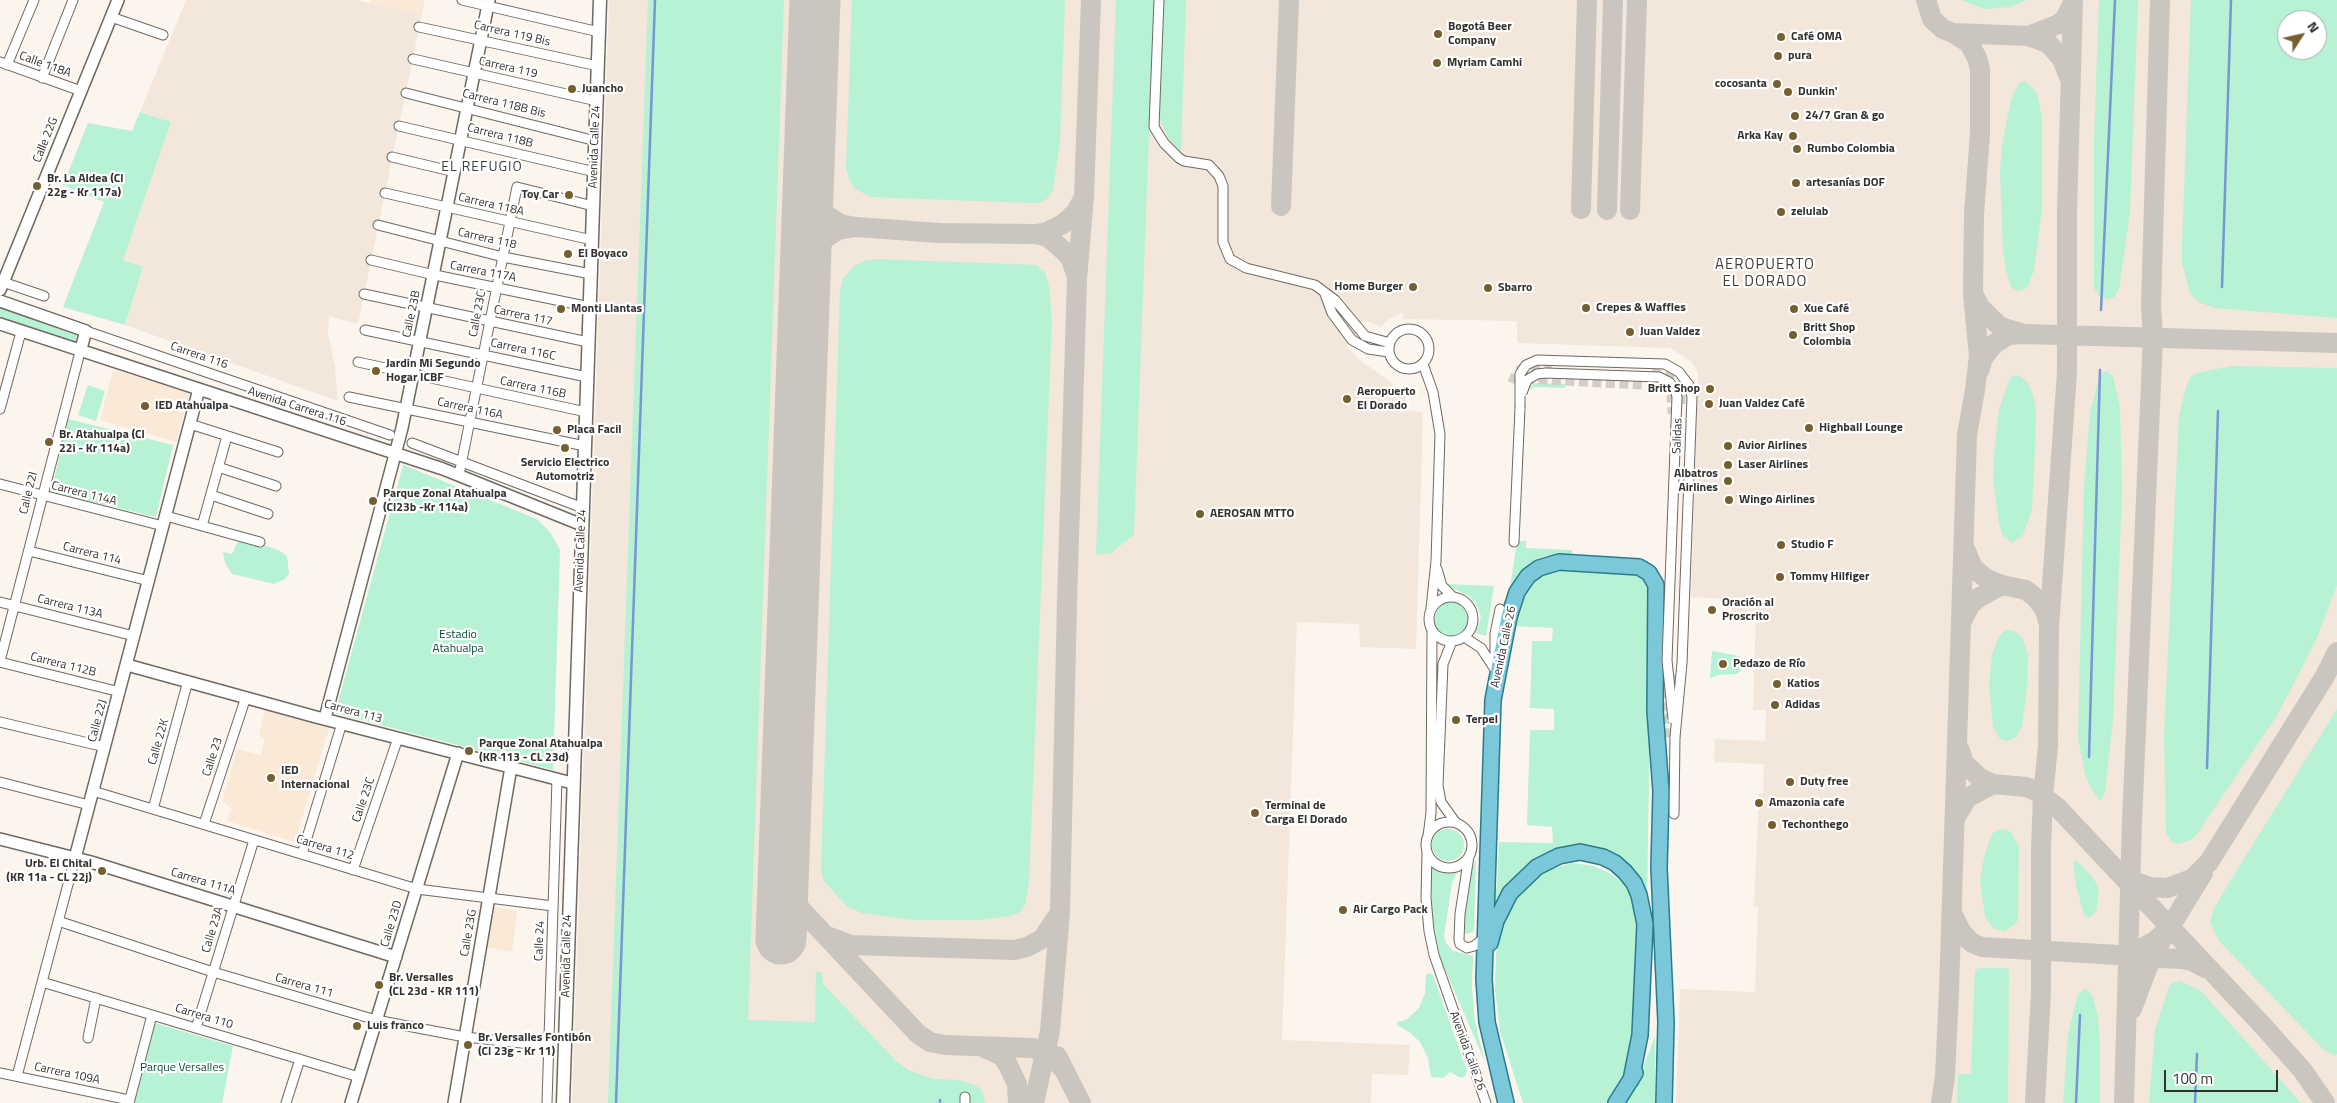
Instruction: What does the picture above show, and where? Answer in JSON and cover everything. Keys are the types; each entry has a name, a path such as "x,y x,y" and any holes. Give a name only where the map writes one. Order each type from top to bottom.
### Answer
{"main road":[{"name":"Avenida Calle 24","path":"563,1103 572,783 600,0"},
{"name":"Avenida Calle 26","path":"1506,1103 1492,1047 1486,1012 1484,978 1493,700 1513,604 1523,582 1533,572 1550,564 1584,563 1632,565 1645,570 1652,577 1657,588 1655,702 1661,791 1660,930 1666,1022 1664,1103"},
{"path":"1484,978 1496,921 1510,893 1527,875 1548,861 1569,853 1590,853 1614,863 1634,883 1639,894 1645,924 1640,1035 1631,1080"},
{"name":"Avenida Calle 26","path":"1616,1103 1642,1060 1648,1044 1660,930"},
{"name":"Avenida Calle 26","path":"1492,1047 1511,1103"}],"street":[{"path":"4,64 34,0"},
{"path":"42,78 73,0"},
{"name":"Calle 22G","path":"1,284 118,0"},
{"path":"462,0 489,3 599,32"},
{"path":"1159,0 1154,127 1159,136 1179,158 1184,161 1209,165 1219,176 1223,186 1223,242 1227,254 1234,262 1246,268 1315,285 1335,300 1365,336 1390,347"},
{"name":"Calle 23B","path":"325,718 406,408 489,3"},
{"path":"111,17 162,36"},
{"name":"Carrera 119 Bis","path":"419,27 598,66"},
{"name":"Carrera 119","path":"413,59 597,101"},
{"name":"Calle 118A","path":"4,64 81,91"},
{"name":"Carrera 118B Bis","path":"406,93 596,141"},
{"name":"Carrera 118B","path":"399,126 462,139 594,172"},
{"path":"392,157 455,172"},
{"name":"Calle 23C","path":"459,475 517,187 593,206"},
{"name":"Carrera 118A","path":"385,193 592,240"},
{"name":"Carrera 118","path":"378,225 503,257 591,274"},
{"name":"Carrera 117A","path":"371,260 590,307"},
{"path":"1,284 44,296"},
{"name":"Carrera 117","path":"364,294 588,342"},
{"name":"Carrera 116","path":"0,301 390,435"},
{"name":"Avenida Carrera 116","path":"0,324 80,352 459,475 582,525"},
{"path":"1413,329 1422,334 1428,341 1430,351 1423,364 1410,370 1400,368 1393,361 1390,347 1395,334 1413,329"},
{"name":"Carrera 116C","path":"365,330 587,377"},
{"name":"Calle 22I","path":"0,662 86,331"},
{"path":"0,409 21,332"},
{"name":"Salidas","path":"1514,542 1520,374 1526,365 1537,360 1665,364 1679,372 1689,385 1692,398 1682,662 1674,737"},
{"name":"Carrera 116B","path":"358,362 586,412"},
{"path":"1423,364 1433,392 1439,426 1436,561 1429,620 1432,631 1431,813 1427,852 1436,864 1451,868 1458,866 1469,856"},
{"name":"Calle 22J","path":"16,1076 204,372"},
{"name":"Salidas","path":"1520,408 1525,382 1533,375 1541,373 1659,377 1669,382 1675,389 1677,405 1667,660 1674,737 1674,814"},
{"name":"Carrera 116A","path":"349,397 585,446"},
{"path":"332,433 337,417"},
{"path":"190,424 278,452"},
{"path":"202,526 227,436"},
{"path":"412,443 583,508"},
{"path":"218,467 276,486"},
{"name":"Carrera 114A","path":"0,484 42,496 165,521 202,526 260,542"},
{"path":"211,494 268,514"},
{"name":"Carrera 114","path":"29,551 149,581"},
{"path":"1432,631 1438,637 1452,641 1464,637 1472,626 1472,612 1465,601 1452,596 1439,581 1436,561"},
{"path":"1431,608 1440,599 1452,596"},
{"name":"Carrera 113A","path":"0,602 134,636"},
{"path":"1493,700 1496,634 1500,609"},
{"name":"Avenida Calle 26","path":"1464,637 1481,648 1494,669"},
{"path":"1452,641 1443,664 1438,785 1442,802 1456,823 1463,827 1471,840 1458,940 1460,944 1467,948 1474,946 1484,938"},
{"name":"Carrera 112B","path":"0,662 120,692"},
{"name":"Carrera 113","path":"127,665 572,783"},
{"name":"Calle 22K","path":"153,809 188,681"},
{"name":"Calle 23","path":"204,824 246,697"},
{"path":"0,722 105,747"},
{"path":"302,854 342,723"},
{"name":"Calle 23C","path":"354,870 398,738"},
{"name":"Calle 23D","path":"351,1103 458,753"},
{"name":"Calle 23G","path":"454,1103 511,767"},
{"name":"Calle 24","path":"547,1103 558,779"},
{"path":"0,782 89,805"},
{"name":"Carrera 112","path":"93,790 417,889 489,900 554,906"},
{"path":"1428,836 1431,830 1442,823 1456,823"},
{"name":"Carrera 111A","path":"0,840 75,858 396,957"},
{"name":"Calle 23A","path":"196,1028 254,840"},
{"name":"Avenida Calle 26","path":"1427,852 1426,898 1429,931 1434,955 1486,1103"},
{"name":"Carrera 111","path":"58,921 213,972 376,1020 465,1037 549,1046"},
{"name":"Carrera 110","path":"42,982 359,1077"},
{"path":"88,1038 96,998"},
{"path":"129,1102 152,1015"},
{"path":"286,1103 300,1059"},
{"name":"Carrera 109A","path":"0,1073 129,1102"}],"shaded area":[{"path":"186,0 355,0 422,14 358,324 329,316 328,333 335,367 338,401 125,325 143,268 123,260 171,122 140,112"},
{"path":"371,0 425,0 422,14 370,3"},
{"path":"609,0 2337,0 2337,1103 1676,1103 1680,989 1755,992 1758,907 1754,907 1759,794 1763,794 1764,764 1714,762 1715,739 1765,741 1766,715 1766,710 1753,710 1756,613 1731,612 1731,599 1691,597 1698,372 1691,361 1670,348 1517,343 1517,321 1403,319 1403,312 1388,320 1381,327 1367,321 1362,322 1360,332 1346,346 1361,361 1392,383 1395,394 1406,394 1406,410 1423,412 1416,649 1360,647 1359,624 1297,622 1282,1040 1410,1045 1408,1075 1372,1074 1371,1103 572,1103"},
{"name":"IED Atahualpa","path":"113,370 190,392 176,442 100,420"},
{"name":"IED Internacional","path":"265,709 329,728 295,842 227,821 231,808 222,801 237,749 261,755 265,738 259,736"},
{"path":"489,906 517,911 512,952 483,947"}],"green space":[{"path":"648,0 784,0 748,1020 815,1022 816,971 822,973 823,984 895,1060 908,1070 921,1075 935,1079 958,1080 975,1085 982,1091 985,1103 608,1103"},
{"path":"852,0 1065,0 1060,142 1053,190 1047,199 1039,203 1031,203 871,197 857,190 850,182 846,168"},
{"path":"1116,0 1154,0 1134,535 1111,553 1096,555"},
{"path":"1164,0 1186,0 1181,152 1168,137 1159,118"},
{"path":"1961,0 2027,0 2010,7 1985,9"},
{"path":"2099,0 2138,0 2130,212 2119,289 2114,297 2108,300 2099,296 2094,288 2094,140"},
{"path":"2191,0 2337,0 2337,318 2215,308 2198,302 2190,293 2182,264"},
{"path":"2026,81 2037,93 2042,119 2042,208 2034,270 2028,286 2017,291 2011,287 2003,251 2000,170 2002,145 2011,100 2019,83"},
{"path":"140,112 171,122 123,260 143,267 125,325 63,307 104,202 63,185 88,123 132,131"},
{"path":"876,259 1036,265 1045,272 1049,287 1052,320 1029,882 1025,905 1020,912 1011,916 977,920 912,920 862,913 848,907 841,900 824,881 821,871 840,291 843,279 854,266 864,261"},
{"path":"0,307 77,335 74,344 0,319"},
{"path":"2232,366 2337,368 2337,585 2316,640 2278,714 2199,831 2191,840 2178,844 2172,842 2166,833 2164,737 2179,415 2187,384 2192,376 2197,373"},
{"path":"2106,371 2113,376 2120,408 2122,492 2113,720 2105,791 2102,800 2099,800 2090,787 2085,774 2078,737 2084,488 2090,413 2099,377"},
{"path":"2018,375 2028,383 2033,395 2036,409 2035,452 2032,509 2023,535 2012,543 2003,536 1999,524 1993,478 1999,410 2009,380 2013,376"},
{"path":"1534,383 1565,384 1565,388 1535,387 1529,389"},
{"path":"88,385 105,391 96,421 78,415"},
{"path":"68,419 173,445 156,517 51,492"},
{"name":"Estadio Atahualpa","path":"403,465 537,519 550,532 560,550 553,770 335,713"},
{"path":"243,537 280,551 287,556 289,573 285,579 274,584 232,574 225,563 223,552 232,554 237,543"},
{"path":"1517,541 1526,541 1526,548 1572,550 1572,555 1551,555 1530,563 1519,575 1507,608"},
{"path":"1557,569 1627,570 1642,577 1652,586 1647,903 1630,871 1554,852 1487,925 1497,886 1499,842 1553,843 1552,827 1527,825 1530,730 1554,730 1554,709 1530,708 1532,641 1552,641 1553,628 1514,626 1521,602 1529,586 1540,575"},
{"path":"1445,584 1494,586 1486,636 1476,633 1481,616 1475,602 1469,596"},
{"path":"1451,602 1458,603 1463,607 1467,612 1467,626 1463,631 1458,635 1451,636 1444,635 1439,631 1435,626 1434,619 1435,612 1439,607 1444,603"},
{"path":"2005,630 2014,631 2022,637 2028,655 2027,687 2022,727 2016,737 2008,741 2000,739 1993,727 1989,685 1992,655 1998,638"},
{"path":"1712,651 1739,656 1742,660 1743,668 1737,674 1718,675 1710,679"},
{"path":"2337,709 2337,1054 2333,1055 2324,1050 2219,941 2210,923 2213,911 2221,896"},
{"path":"1448,829 1460,833 1464,845 1460,857 1448,861 1436,857 1432,845 1436,833"},
{"path":"2000,829 2008,830 2019,847 2018,920 2004,931 1994,929 1985,917 1980,880 1990,838 1993,833"},
{"path":"1476,859 1474,931 1467,934 1464,932 1464,915 1467,882"},
{"path":"2076,860 2094,879 2099,891 2096,912 2089,918 2084,915 2076,885 2073,861"},
{"path":"1572,863 1594,866 1611,874 1623,883 1633,898 1641,924 1639,990 1627,1070 1606,1103 1523,1103 1500,1031 1495,988 1497,933 1521,888 1544,871"},
{"path":"1430,866 1441,872 1457,872 1452,883 1444,935 1446,943 1453,951 1473,956 1472,987 1475,1022 1485,1062 1441,960 1433,924"},
{"path":"1980,968 2005,968 2009,970 2008,1103 1957,1103 1958,1074 1971,1074 1975,970"},
{"path":"1429,973 1433,975 1467,1071 1465,1076 1461,1078 1450,1072 1443,1078 1431,1077 1428,1058 1420,1042 1409,1032 1397,1025 1397,1022 1406,1020 1419,1008 1425,993 1426,975"},
{"path":"2180,981 2201,991 2301,1103 2149,1103 2155,1030 2169,987 2171,984"},
{"path":"2085,989 2093,996 2098,1018 2100,1103 2063,1103 2068,1034 2078,994"},
{"name":"Parque Versalles","path":"154,1023 233,1046 222,1103 133,1103"},
{"path":"1655,1036 1655,1103 1618,1103 1644,1065"}],"waterway":[{"path":"616,1103 655,0"},
{"path":"2101,310 2115,0"},
{"path":"2222,287 2231,0"},
{"path":"2089,757 2100,370"},
{"path":"2207,768 2218,411"},
{"path":"2076,1103 2080,1015"},
{"path":"2195,1103 2197,1054"}],"taxiway":[{"path":"1034,1103 1050,1031 1060,912 1077,279 1084,197 1091,0"},
{"path":"1281,206 1289,0"},
{"path":"1581,209 1587,0"},
{"path":"1607,210 1613,0"},
{"path":"1630,210 1637,0"},
{"path":"1926,0 1932,19 1943,29 1953,33 2028,36 2048,43 2062,59 2069,77"},
{"path":"2035,1103 2041,992 2041,848 2043,796 2048,746 2049,628 2067,372 2067,212 2073,0"},
{"path":"2124,1103 2132,822 2153,337 2151,306 2160,0"},
{"path":"2028,36 2059,24 2066,17 2073,3"},
{"path":"1941,1103 1945,1076 1949,991 1967,435 1979,356 1973,294 1974,214 1980,133 1980,69 1977,58 1969,43 1953,33"},
{"path":"808,184 811,198 823,213 840,224 856,227"},
{"path":"1036,234 1047,232 1063,224 1076,212 1083,199"},
{"path":"805,270 811,251 819,242 838,230 856,227 939,233 1036,234 1048,237 1064,251 1071,259 1076,274"},
{"path":"1973,294 1980,307 2001,327 2024,334 2337,343"},
{"path":"1979,371 1983,358 1994,344 2009,335 2024,334"},
{"path":"1965,549 1973,568 1987,579 2002,585 2026,590 2036,598 2045,610 2048,621"},
{"path":"1962,621 1970,605 1978,598 2002,585"},
{"path":"2130,880 2150,887 2167,888 2192,879 2209,862 2325,676 2337,652"},
{"path":"1959,748 1964,763 1980,778 1993,784 2026,787 2036,791 2058,808 2265,1028 2303,1071 2325,1103"},
{"path":"1955,818 1967,798 1993,784"},
{"path":"784,870 785,886 793,901 918,1034 930,1042 945,1045 1033,1048 1056,1060 1062,1068"},
{"path":"1952,913 1962,933 1972,943 1982,947 2118,955 2135,952 2155,941 2170,927 2203,873"},
{"path":"830,937 851,945 1014,950 1027,947 1042,939 1059,914"},
{"path":"2132,1009 2147,969 2163,937"},
{"path":"2141,957 2181,959 2192,961 2205,968"},
{"path":"982,1047 1002,1056 1008,1065 1017,1084 1018,1103"},
{"path":"1057,1056 1081,1103"}],"runway":[{"path":"781,939 815,0"}],"tunnel":[{"path":"1512,383 1516,373 1523,367"},
{"path":"1519,374 1527,369 1552,369"},
{"path":"1652,373 1666,375 1675,381 1681,393 1681,405"},
{"path":"1525,379 1662,386 1671,395 1672,414"},
{"path":"1663,662 1665,722"},
{"path":"1668,723 1678,675"},
{"path":"1665,737 1667,717"}],"place":[{"name":"Bogotá Beer Company","path":"1438,34"},
{"name":"Café OMA","path":"1781,37"},
{"name":"pura","path":"1778,56"},
{"name":"Myriam Camhi","path":"1437,63"},
{"name":"cocosanta","path":"1777,84"},
{"name":"Juancho","path":"572,89"},
{"name":"Dunkin'","path":"1788,92"},
{"name":"24/7 Gran & go","path":"1795,116"},
{"name":"Arka Kay","path":"1793,136"},
{"name":"Rumbo Colombia","path":"1797,149"},
{"name":"artesanías DOF","path":"1796,183"},
{"name":"Br. La Aldea (Cl 22g - Kr 117a)","path":"37,186"},
{"name":"Toy Car","path":"569,195"},
{"name":"zelulab","path":"1781,212"},
{"name":"El Boyaco","path":"568,254"},
{"name":"Home Burger","path":"1413,287"},
{"name":"Sbarro","path":"1488,288"},
{"name":"Crepes & Waffles","path":"1586,308"},
{"name":"Monti Llantas","path":"561,309"},
{"name":"Xue Café","path":"1794,309"},
{"name":"Juan Valdez","path":"1630,332"},
{"name":"Britt Shop Colombia","path":"1793,335"},
{"name":"Jardin Mi Segundo Hogar ICBF","path":"376,371"},
{"name":"Britt Shop","path":"1710,389"},
{"name":"Aeropuerto El Dorado","path":"1347,399"},
{"name":"Juan Valdez Café","path":"1709,404"},
{"name":"IED Atahualpa","path":"145,406"},
{"name":"Highball Lounge","path":"1809,428"},
{"name":"Placa Facil","path":"557,430"},
{"name":"Br. Atahualpa (Cl 22i - Kr 114a)","path":"49,442"},
{"name":"Avior Airlines","path":"1728,446"},
{"name":"Servicio Electrico Automotriz","path":"565,448"},
{"name":"Laser Airlines","path":"1728,465"},
{"name":"Albatros Airlines","path":"1728,481"},
{"name":"Wingo Airlines","path":"1729,500"},
{"name":"Parque Zonal Atahualpa (Cl23b -Kr 114a)","path":"373,501"},
{"name":"AEROSAN MTTO","path":"1200,514"},
{"name":"Studio F","path":"1781,545"},
{"name":"Tommy Hilfiger","path":"1780,577"},
{"name":"Oración al Proscrito","path":"1712,610"},
{"name":"Pedazo de Río","path":"1723,664"},
{"name":"Katios","path":"1777,684"},
{"name":"Adidas","path":"1775,705"},
{"name":"Terpel","path":"1456,720"},
{"name":"Parque Zonal Atahualpa (KR 113 - CL 23d)","path":"469,751"},
{"name":"IED Internacional","path":"271,778"},
{"name":"Duty free","path":"1790,782"},
{"name":"Amazonia cafe","path":"1759,803"},
{"name":"Terminal de Carga El Dorado","path":"1255,813"},
{"name":"Techonthego","path":"1772,825"},
{"name":"Urb. El Chital (KR 11a - CL 22j)","path":"102,871"},
{"name":"Air Cargo Pack","path":"1343,910"},
{"name":"Br. Versalles (CL 23d - KR 111)","path":"379,985"},
{"name":"Luis franco","path":"357,1026"},
{"name":"Br. Versalles Fontibón (Cl 23g - Kr 11)","path":"468,1045"}],"district":[{"name":"EL REFUGIO","path":"482,168"},
{"name":"AEROPUERTO EL DORADO","path":"1765,274"}]}
